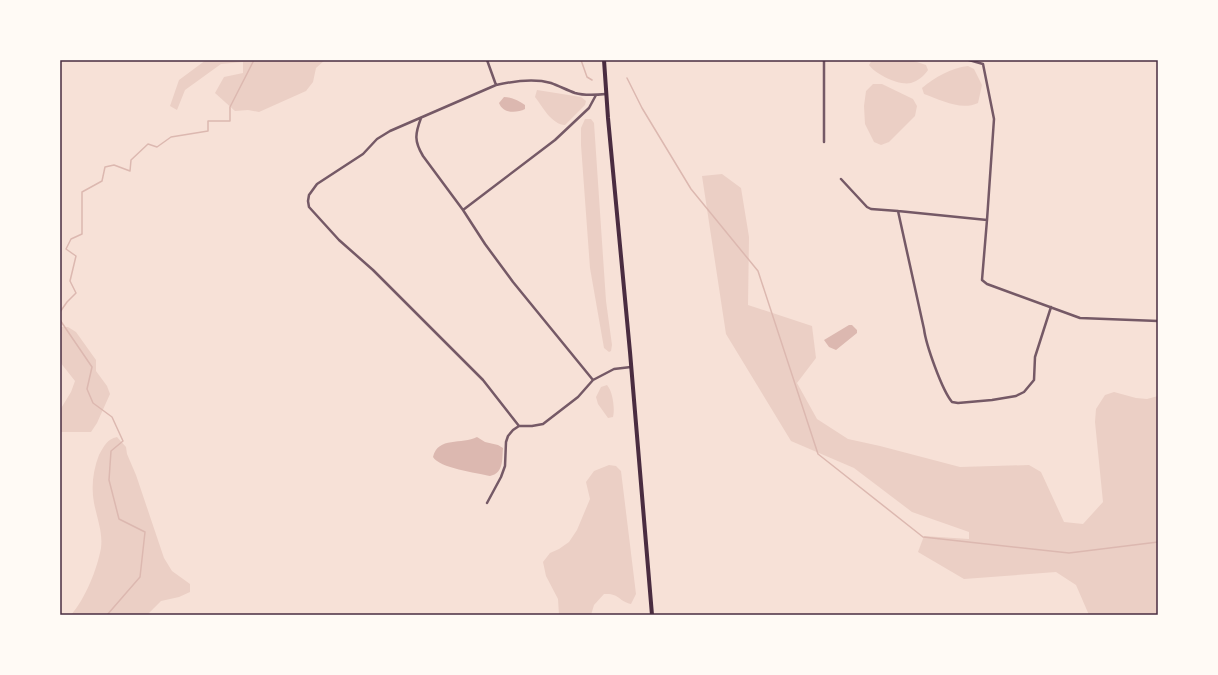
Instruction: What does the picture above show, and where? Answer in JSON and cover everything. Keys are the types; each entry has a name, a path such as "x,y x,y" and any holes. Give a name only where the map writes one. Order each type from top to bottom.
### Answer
{"main road":[{"path":"604,60 652,615"}],"street":[{"path":"487,60 496,86"},
{"path":"824,60 824,142"},
{"path":"969,60 982,64 994,119 987,220 981,276 982,280 986,284 1080,318 1158,321"},
{"path":"519,426 484,380 373,270 339,240 309,207 309,195 317,184 363,154 377,139 390,131 447,105 496,86 510,82 538,81 551,83 575,93 596,95 606,94"},
{"path":"463,210 555,140 589,108 596,95"},
{"path":"421,118 416,138 418,146 485,244 593,380"},
{"path":"841,179 867,207 871,209 898,210 987,220"},
{"path":"898,210 926,341 946,392 952,402 958,403 992,400 1016,396 1024,392 1034,380 1036,357 1051,307"},
{"path":"488,503 502,477 505,466 508,436 513,430 519,426 543,424 578,396 593,380 614,369 631,367"}],"shaded area":[{"path":"206,60 325,60 316,68 313,82 306,91 259,112 248,110 235,111 215,93 224,77 243,73 243,62 221,64 185,90 177,110 170,106 179,80"},
{"path":"872,60 911,60 926,65 928,70 921,78 914,82 900,83 876,72 869,65"},
{"path":"968,66 974,69 982,85 978,103 965,106 951,104 924,94 922,88 932,80 949,71"},
{"path":"873,84 882,84 913,99 917,106 915,116 889,142 881,145 874,142 865,124 864,106 866,91"},
{"path":"537,90 581,97 586,101 585,105 565,125 560,124 551,118 535,97"},
{"path":"504,97 513,98 520,102 525,105 525,109 514,112 507,111 501,107 499,103"},
{"path":"585,119 591,119 594,123 606,301 612,345 611,351 609,352 604,348 590,268 581,145 581,128"},
{"path":"722,174 741,188 749,237 748,305 812,326 816,358 797,383 817,419 848,439 960,467 1029,465 1041,472 1064,522 1083,524 1103,502 1095,422 1096,409 1105,395 1114,392 1136,398 1147,399 1158,396 1158,615 1089,615 1076,585 1056,572 964,579 918,552 924,536 969,539 969,532 912,512 854,468 791,441 726,334 702,176"},
{"path":"849,325 852,325 857,330 857,333 836,350 829,347 824,340"},
{"path":"60,327 68,327 76,332 96,360 96,371 107,386 110,394 97,423 91,432 60,432 60,410 71,392 75,381 60,362"},
{"path":"607,385 612,396 614,410 613,417 608,418 598,404 596,397 601,387"},
{"path":"117,437 126,447 127,454 136,475 164,558 172,571 190,584 190,592 179,597 161,601 147,615 71,615 81,601 90,584 97,566 101,548 100,531 93,491 95,467 104,446 108,441"},
{"path":"477,437 485,442 498,445 503,448 500,469 495,474 490,476 459,470 437,461 433,457 436,450 440,446 451,442 464,441"},
{"path":"609,465 616,466 621,471 636,594 631,604 616,596 604,594 594,605 591,615 559,615 558,599 546,576 543,562 550,553 569,542 577,530 590,499 586,482 594,471"}],"waterway":[{"path":"60,312 76,293 70,281 76,256 66,249 71,239 82,234 82,192 102,181 105,167 114,165 130,171 131,160 148,144 157,147 171,137 208,131 208,121 230,121 230,107 254,60"},
{"path":"581,60 587,77 592,80"},
{"path":"627,78 642,108 691,189 758,271 818,454 923,537 1069,553 1158,542"},
{"path":"60,320 92,367 87,389 93,403 112,417 123,441 111,451 109,480 119,519 145,532 140,577 107,615"}]}
